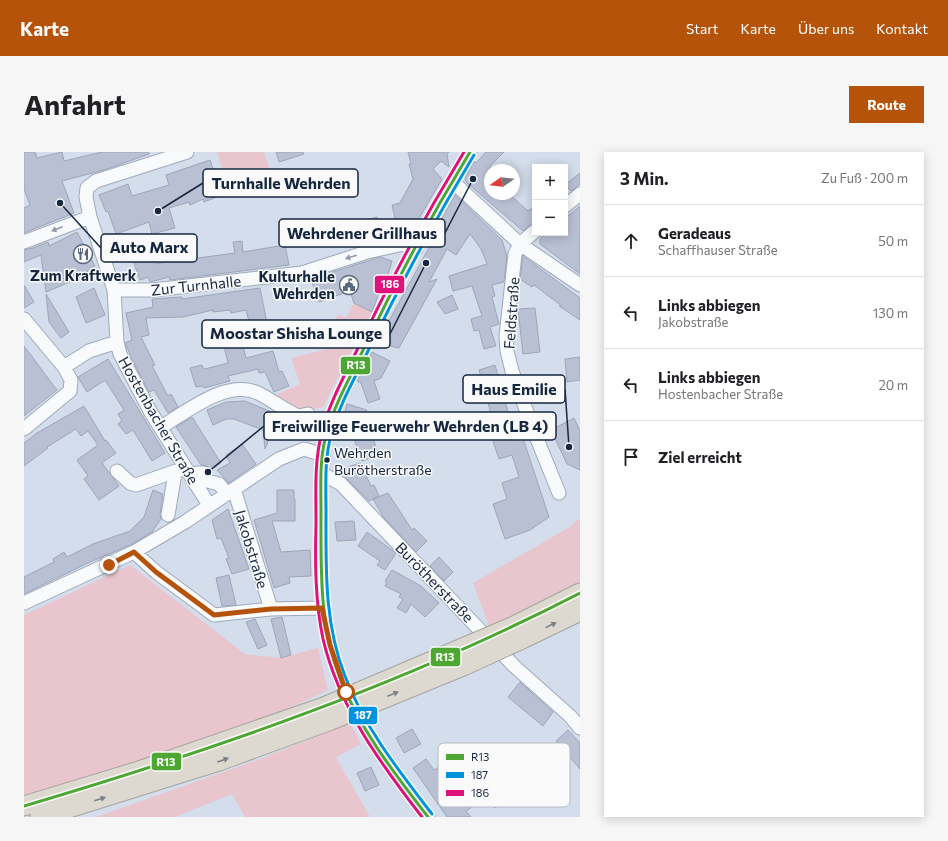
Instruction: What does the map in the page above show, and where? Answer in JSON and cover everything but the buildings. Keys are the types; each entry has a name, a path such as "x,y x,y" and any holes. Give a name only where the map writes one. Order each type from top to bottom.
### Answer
{"highway":[{"path":"24,806 327,713 463,666 580,593"},
{"path":"517,633 580,611"},
{"path":"40,817 211,764 327,713"}],"street":[{"name":"Hostenbacher Straße","path":"187,152 96,181 87,188 86,197 90,217 114,290 117,342 120,354 126,369 161,427 184,471 208,505"},
{"path":"428,817 402,783 371,737 340,678 330,645 322,608 319,561 321,473 324,443 334,410 374,326 466,154"},
{"path":"452,181 520,244 580,286"},
{"path":"568,204 580,194"},
{"path":"24,242 90,217"},
{"path":"520,244 532,234"},
{"name":"Zur Turnhalle","path":"114,290 153,290 302,273 367,252 399,245 407,244 416,249"},
{"name":"Feldstraße","path":"520,244 515,254 506,336 507,351 512,371 530,422 559,494"},
{"path":"24,319 64,367 71,380 70,391 24,429"},
{"path":"64,367 89,351 117,342"},
{"path":"161,427 225,392 242,389 264,396 298,416 308,414"},
{"path":"24,603 134,552 185,522 208,505 279,459 304,449 323,455"},
{"path":"117,471 130,483 136,485 184,471 203,473 207,481 219,484 230,492"},
{"path":"168,515 184,471"},
{"name":"Burötherstraße","path":"321,473 341,484 514,666 575,713 580,728"},
{"name":"Jakobstraße","path":"230,492 271,609"},
{"name":"Jakobstraße","path":"134,552 156,572 214,615 271,609 322,608"}],"shaded area":[{"path":"264,152 273,180 231,194 217,153"},
{"path":"354,303 372,312 323,407 301,413 276,395 300,384 291,358 339,346 341,344 338,332 340,328 334,322 338,314 346,318"},
{"path":"580,518 580,583 536,607 489,626 473,583 571,526"},
{"path":"130,565 245,654 281,658 318,648 328,690 257,723 68,787 24,798 24,615"},
{"path":"350,723 361,744 336,757 370,817 245,817 232,794 175,817 96,817 260,759"}],"transit line":[{"name":"186","path":"422,817 376,755 350,711 330,664 320,625 316,581 317,466 319,443 325,421 338,389 408,249 464,152"},
{"name":"R13","path":"428,817 391,768 368,733 348,697 333,658 328,638 321,575 322,462 324,442 330,421 344,390 401,273 441,200 470,152"},
{"name":"187","path":"432,814 395,765 372,731 353,695 338,656 333,636 326,574 327,462 329,442 335,421 349,390 419,251 474,155"},
{"name":"R13","path":"24,806 166,762 307,713 446,657 580,593"}],"place":[{"name":"Wehrdener Grillhaus","path":"473,179"},
{"name":"Auto Marx","path":"60,203"},
{"name":"Turnhalle Wehrden","path":"158,211"},
{"name":"Zum Kraftwerk","path":"83,254"},
{"name":"Moostar Shisha Lounge","path":"426,263"},
{"name":"Kulturhalle Wehrden","path":"349,285"},
{"name":"Haus Emilie","path":"569,447"},
{"name":"Wehrden Burötherstraße","path":"327,460"},
{"name":"Freiwillige Feuerwehr Wehrden (LB 4)","path":"208,472"}],"route":[{"path":"109,565 134,552 156,572 214,615 271,609 322,608 330,645 346,692"}]}
